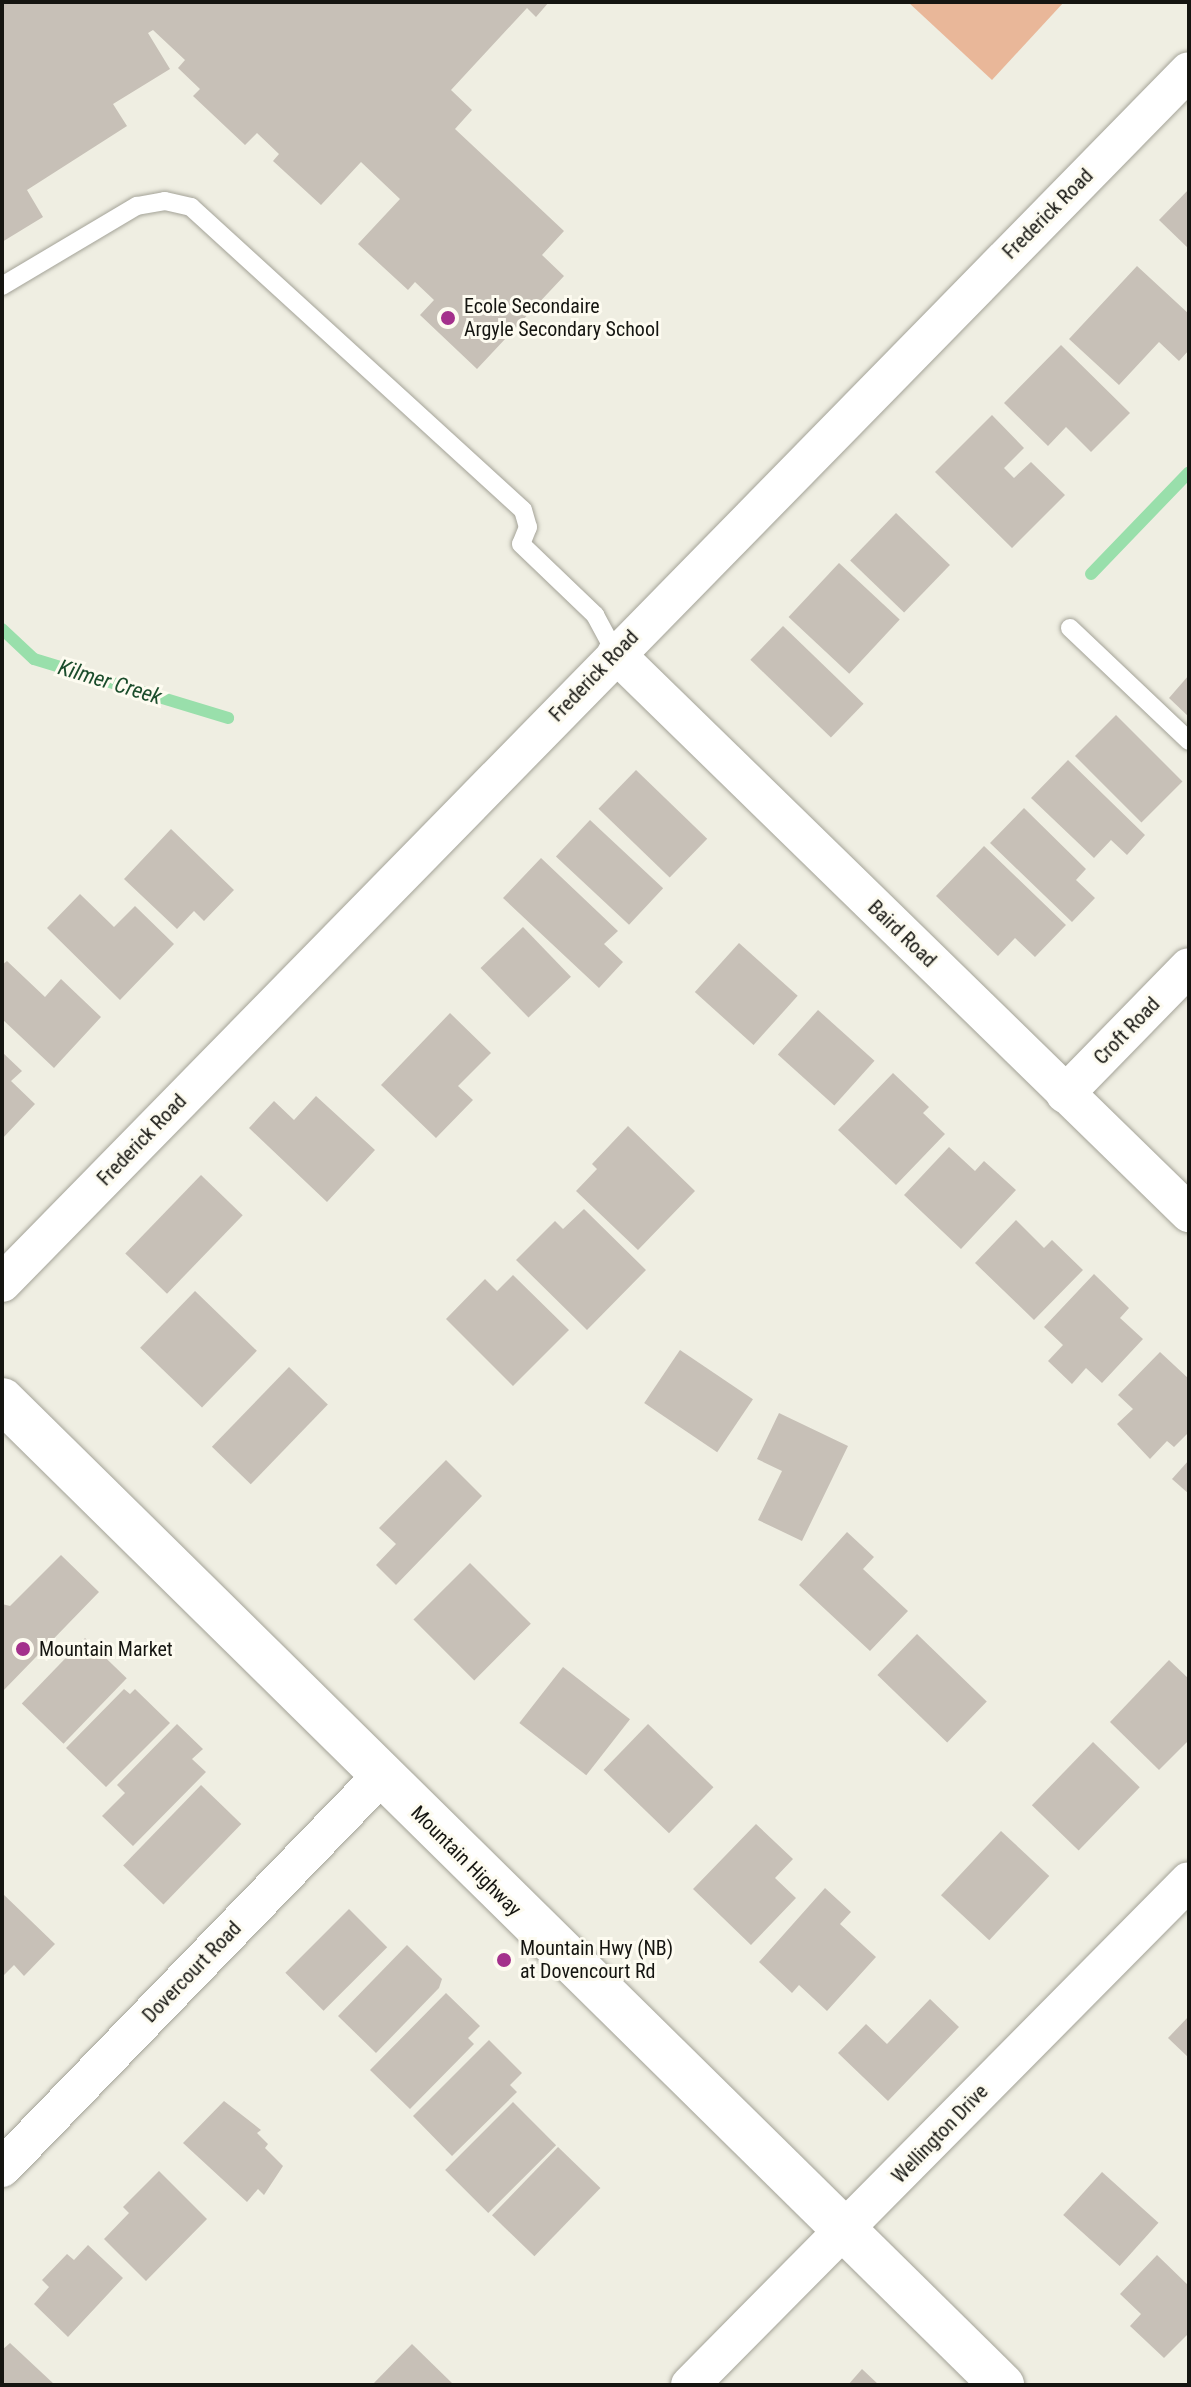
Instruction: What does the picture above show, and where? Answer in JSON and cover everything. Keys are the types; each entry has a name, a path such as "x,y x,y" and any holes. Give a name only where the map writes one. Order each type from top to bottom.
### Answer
{"street":[{"name":"Frederick Road","path":"2,1283 1189,71"},
{"name":"Baird Road","path":"616,654 1189,1213"},
{"name":"Croft Road","path":"1065,1094 1189,967"},
{"name":"Mountain Highway","path":"2,1400 1002,2385"},
{"name":"Dovercourt Road","path":"2,2168 382,1775"},
{"name":"Wellington Drive","path":"690,2385 845,2232 1189,1881"}],"lane":[{"path":"2,286 93,228 137,206 165,201 191,207 523,510 528,527 521,544 595,615 616,654"},
{"path":"1070,628 1189,741"}],"shaded area":[{"path":"908,2 1064,2 992,80"}],"building":[{"path":"2,2 549,2 536,17 527,8 451,90 472,110 455,129 564,231 542,255 564,276 477,369 420,315 434,300 415,282 408,290 358,244 400,199 361,162 321,205 273,161 279,154 257,133 245,145 193,96 200,89 178,68 185,60 153,30 148,33 170,69 113,104 127,126 27,190 43,217 2,242"},
{"path":"1189,189 1189,249 1159,220"},
{"path":"1137,266 1189,314 1189,350 1179,361 1159,342 1119,385 1069,339"},
{"path":"1061,345 1130,413 1091,452 1066,427 1048,446 1004,403"},
{"path":"992,415 1024,448 1004,468 1014,478 1031,462 1065,495 1012,548 935,472"},
{"path":"896,513 950,565 904,613 850,560"},
{"path":"839,563 900,620 849,674 789,617"},
{"path":"783,626 864,704 831,738 750,660"},
{"path":"1189,675 1189,717 1169,698"},
{"path":"1116,715 1182,781 1141,822 1075,756"},
{"path":"1068,760 1145,835 1127,855 1111,840 1094,858 1031,798"},
{"path":"636,770 707,839 670,878 598,809"},
{"path":"1024,808 1086,869 1076,880 1095,898 1072,922 990,843"},
{"path":"590,820 663,888 629,925 556,857"},
{"path":"171,829 234,890 204,921 194,911 177,929 124,879"},
{"path":"984,846 1066,925 1035,957 1015,938 998,956 936,896"},
{"path":"541,858 618,931 604,944 623,962 599,988 503,898"},
{"path":"80,894 114,927 135,906 174,944 120,1000 47,928"},
{"path":"523,927 571,977 528,1018 481,968"},
{"path":"739,943 798,996 754,1045 695,992"},
{"path":"7,961 45,997 61,979 101,1017 54,1068 2,1019 2,965"},
{"path":"818,1010 874,1061 834,1105 778,1055"},
{"path":"450,1013 491,1053 458,1086 473,1100 436,1138 381,1085"},
{"path":"2,1052 22,1071 11,1081 35,1104 2,1139"},
{"path":"893,1073 929,1107 923,1113 945,1134 896,1185 838,1130"},
{"path":"316,1096 375,1150 327,1202 249,1128 274,1101 294,1120"},
{"path":"628,1126 695,1191 638,1250 576,1191 597,1169 592,1164"},
{"path":"949,1147 975,1171 984,1161 1016,1190 961,1249 904,1195"},
{"path":"201,1175 243,1215 167,1294 125,1253"},
{"path":"584,1209 646,1270 587,1330 516,1260 555,1221 563,1229"},
{"path":"1016,1220 1044,1248 1052,1240 1083,1270 1034,1320 975,1263"},
{"path":"1094,1274 1129,1308 1120,1318 1143,1339 1102,1383 1086,1368 1072,1384 1048,1361 1063,1345 1044,1327"},
{"path":"513,1275 569,1330 513,1386 446,1319 485,1279 497,1291"},
{"path":"195,1291 257,1351 202,1408 140,1348"},
{"path":"680,1350 753,1399 717,1452 644,1403"},
{"path":"1160,1352 1189,1379 1189,1432 1174,1447 1167,1441 1150,1459 1117,1424 1133,1409 1118,1395"},
{"path":"289,1367 328,1405 251,1484 212,1447"},
{"path":"779,1413 848,1446 802,1541 758,1520 782,1471 757,1459"},
{"path":"446,1460 482,1496 396,1585 376,1565 396,1544 379,1528"},
{"path":"1189,1460 1189,1494 1172,1479"},
{"path":"847,1532 874,1557 863,1569 908,1611 870,1651 799,1585"},
{"name":"Mountain Market","path":"61,1555 99,1592 2,1692 2,1604 10,1606"},
{"path":"470,1563 531,1624 474,1680 413,1620"},
{"path":"917,1634 987,1701 947,1742 877,1675"},
{"path":"85,1638 127,1678 64,1744 22,1703"},
{"path":"1169,1660 1189,1679 1189,1740 1159,1770 1110,1722"},
{"path":"563,1667 630,1719 586,1775 519,1723"},
{"path":"124,1689 130,1694 135,1689 170,1723 106,1787 66,1748"},
{"path":"177,1724 203,1749 192,1759 206,1772 133,1846 102,1816 125,1793 117,1785"},
{"path":"648,1724 713,1787 669,1833 604,1770"},
{"path":"1093,1742 1140,1787 1079,1850 1032,1805"},
{"path":"201,1785 241,1824 163,1904 123,1866"},
{"path":"756,1824 793,1859 775,1878 796,1898 751,1945 693,1889"},
{"path":"1001,1831 1049,1876 989,1940 941,1895"},
{"path":"825,1888 851,1912 840,1924 876,1957 827,2011 799,1985 792,1993 759,1962"},
{"path":"2,1893 55,1944 24,1976 14,1965 2,1977"},
{"path":"349,1909 387,1947 324,2011 285,1973"},
{"path":"407,1945 442,1979 439,1988 376,2053 338,2016"},
{"path":"446,1993 480,2026 468,2038 474,2044 410,2109 370,2070"},
{"path":"930,1999 959,2027 888,2101 838,2053 866,2024 887,2044"},
{"path":"1189,2016 1189,2058 1168,2038"},
{"path":"489,2040 522,2073 510,2085 517,2092 452,2156 413,2116"},
{"path":"224,2101 261,2130 257,2133 268,2144 265,2148 283,2166 264,2195 258,2189 247,2202 183,2143"},
{"path":"513,2102 556,2145 488,2213 445,2170"},
{"path":"558,2147 600,2188 534,2256 492,2215"},
{"path":"159,2171 207,2219 146,2281 104,2239 129,2213 123,2207"},
{"path":"1102,2172 1158,2223 1120,2266 1063,2215"},
{"path":"88,2245 123,2278 68,2337 34,2304 49,2287 42,2280 67,2254 74,2260"},
{"path":"1157,2255 1189,2286 1189,2333 1164,2358 1130,2326 1141,2314 1120,2294"},
{"path":"10,2343 55,2385 2,2385 2,2350"},
{"path":"412,2344 454,2385 372,2385"},
{"path":"862,2369 879,2385 848,2385"}],"waterway":[{"name":"Kilmer Creek","path":"1091,574 1189,472"},
{"name":"Kilmer Creek","path":"2,629 34,659 228,718"}],"place":[{"name":"Ecole Secondaire Argyle Secondary School","path":"448,318"},
{"name":"Mountain Market","path":"23,1649"},
{"name":"Mountain Hwy (NB) at Dovencourt Rd","path":"504,1960"}]}
